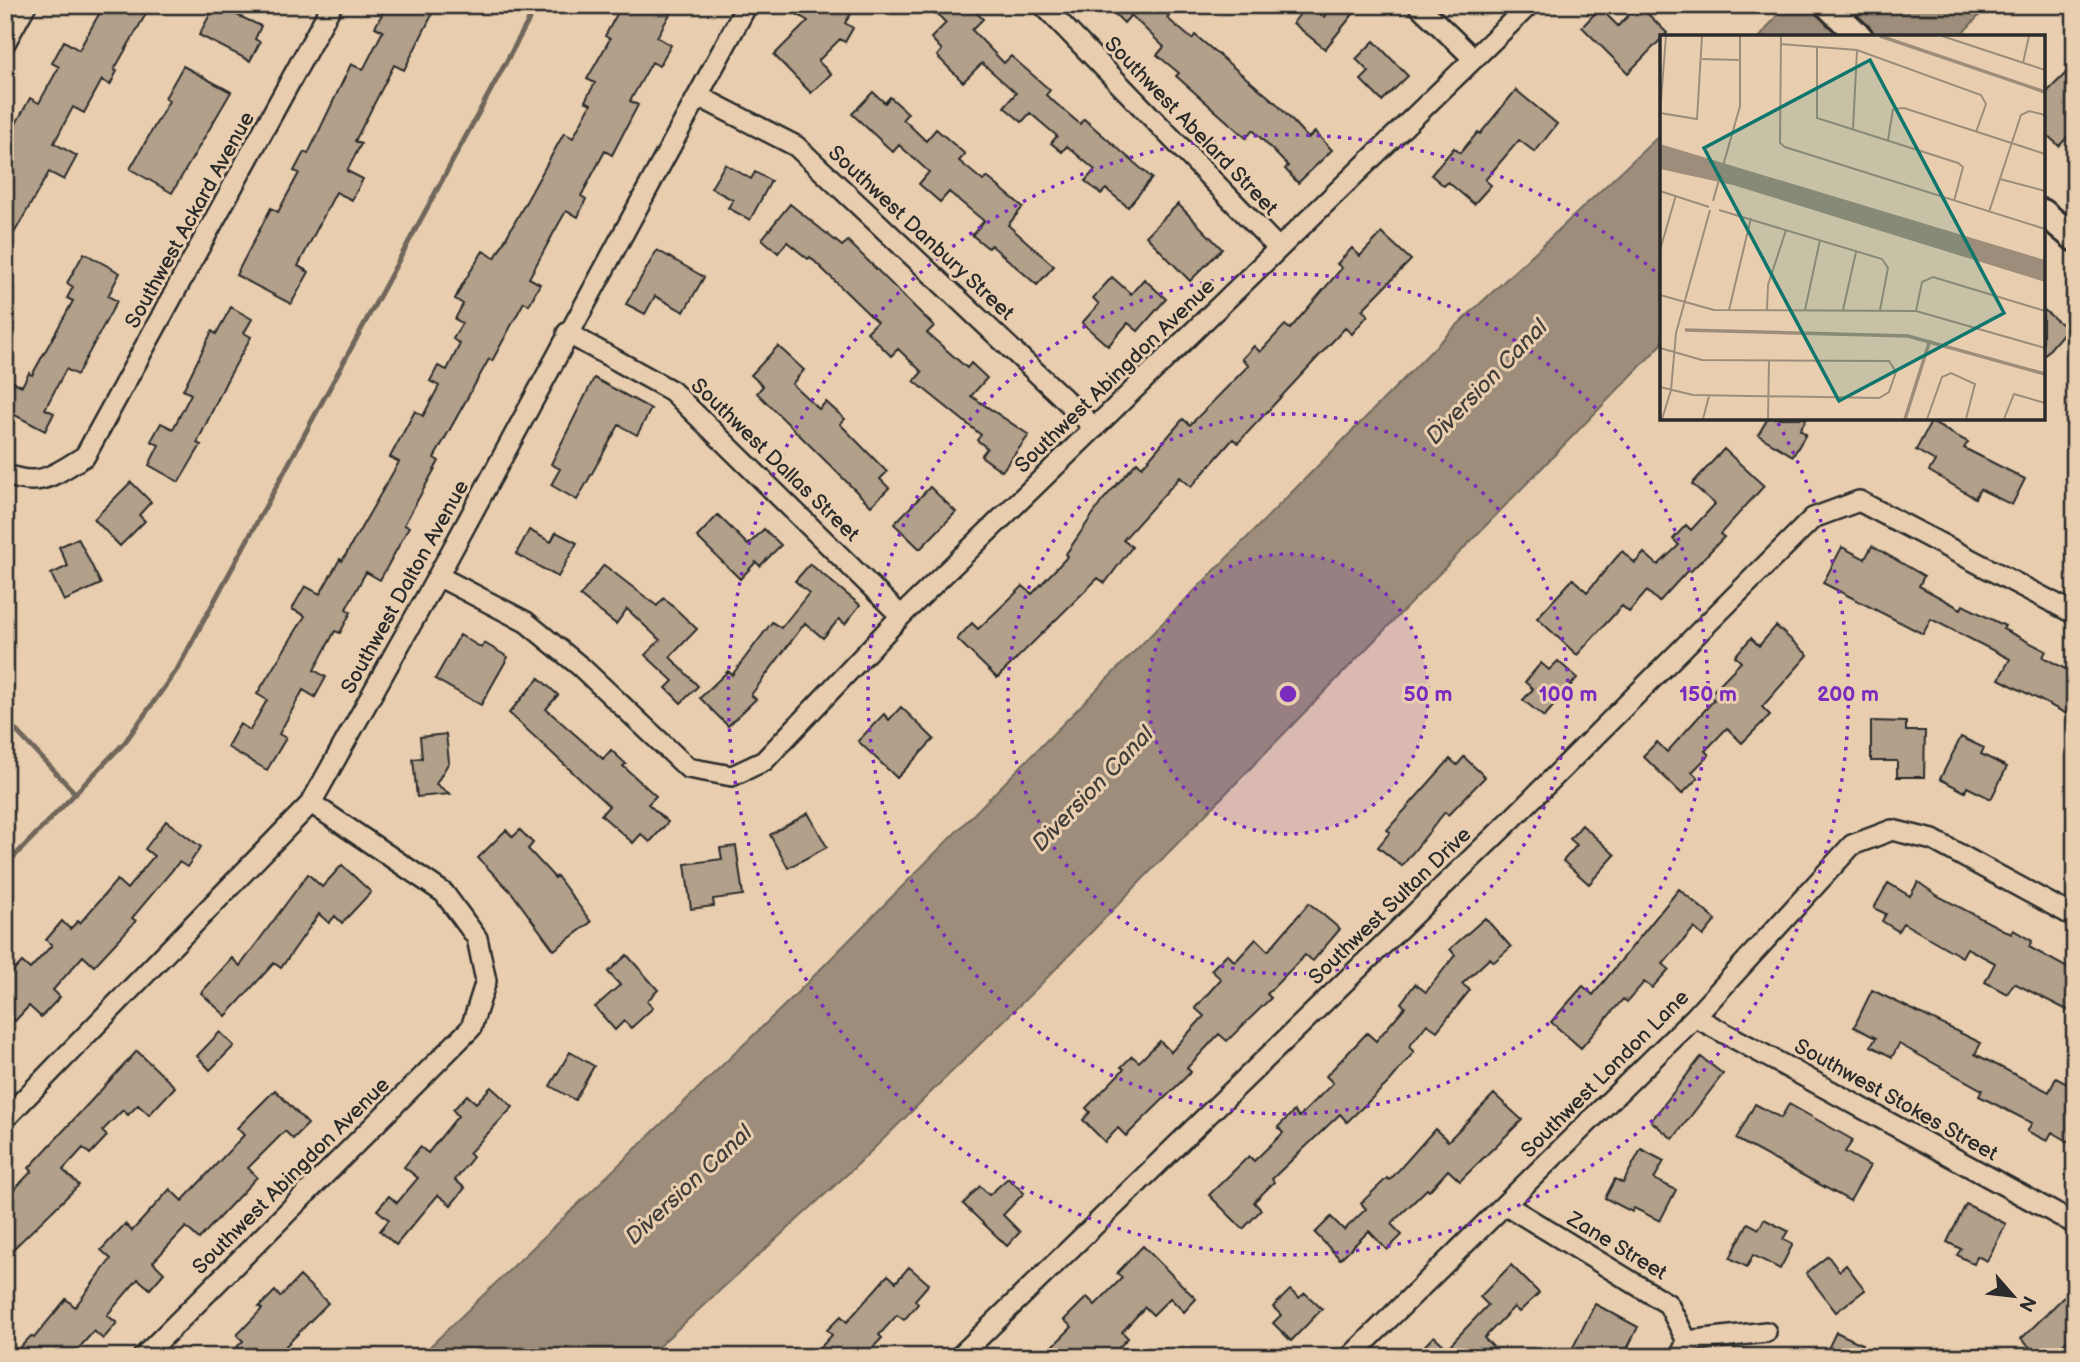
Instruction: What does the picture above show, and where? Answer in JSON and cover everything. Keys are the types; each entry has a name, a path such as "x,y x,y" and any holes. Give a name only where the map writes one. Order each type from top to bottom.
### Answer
{"street":[{"path":"5,43 26,5"},
{"name":"Southwest Ackard Avenue","path":"5,474 19,480 43,481 85,456 332,5"},
{"name":"Southwest Dalton Avenue","path":"5,1119 311,803 438,576 567,333 747,5"},
{"name":"Southwest Abelard Street","path":"1043,5 1278,248"},
{"path":"1418,5 1474,59"},
{"name":"Southwest Abingdon Avenue","path":"438,576 526,622 581,667 688,768 732,776 764,761 901,616 1529,5"},
{"path":"1827,5 1858,35"},
{"name":"Southwest Danbury Street","path":"698,96 796,146 1094,428"},
{"path":"2045,214 2075,239"},
{"name":"Southwest Dallas Street","path":"567,333 672,391 901,616"},
{"name":"Southwest Sultan Drive","path":"959,1357 1505,826 1813,518 1859,501 2075,614"},
{"name":"Southwest Abingdon Avenue","path":"144,1357 471,1028 486,981 477,938 444,893 311,803"},
{"name":"Southwest London Lane","path":"1350,1357 1695,1017 1852,845 1892,830 1933,840 2075,917"},
{"name":"Southwest Stokes Street","path":"1695,1017 2075,1224"},
{"name":"Zane Street","path":"1506,1205 1668,1304 1684,1349"},
{"path":"1684,1349 1766,1332"}],"water":[{"path":"1785,5 1989,5 1961,35 1762,35"},
{"name":"Diversion Canal","path":"1660,135 1660,346 1041,984 854,1168 647,1357 419,1357 790,1000 1453,329"}],"building":[{"path":"104,5 151,5 114,70 117,71 110,85 102,80 84,113 73,107 54,143 77,156 64,180 49,172 5,249 5,144 30,98 39,103 59,67 52,63 64,41 79,50"},
{"path":"215,5 261,26 255,39 260,42 250,61 199,35"},
{"path":"387,5 437,5 404,70 394,65 355,141 361,144 347,171 363,179 352,200 336,192 298,266 309,272 291,304 236,275 271,208 278,212 299,173 294,171 304,152 308,154 351,64 363,70 383,31 375,27"},
{"path":"622,5 675,5 657,37 671,45 659,66 652,62 630,101 638,105 612,155 605,151 581,196 586,199 578,217 566,211 553,234 529,278 540,284 529,305 524,302 434,458 439,461 404,525 409,527 380,580 366,572 346,609 351,612 340,633 335,631 314,670 326,677 315,697 303,690 279,734 286,738 267,770 227,747 240,724 250,730 267,700 257,694 305,616 292,609 305,586 320,594 399,462 390,457 415,411 423,416 439,386 430,381 438,366 447,370 460,344 453,339 462,323 455,319 463,304 455,299 462,285 483,251 495,258 564,133 573,138 591,104 585,101 595,83 587,79 610,39 605,36"},
{"path":"782,5 841,5 852,12 845,23 853,28 845,42 840,39 818,61 831,74 811,93 774,55 808,21"},
{"path":"929,5 968,5 983,19 972,30 1004,63 1011,56 1050,90 1046,95 1080,124 1084,119 1152,178 1128,207 1106,189 1101,194 1085,181 1095,170 1067,146 1062,152 1051,143 1057,136 1030,113 1022,122 1004,107 1016,93 982,63 963,82 937,56 942,50 931,38 946,23"},
{"path":"1106,5 1158,5 1169,16 1167,18 1192,39 1195,35 1276,103 1308,138 1315,132 1332,150 1298,183 1285,169 1288,166 1253,130 1246,138 1176,76 1179,73 1157,55 1164,47 1131,15 1124,23"},
{"path":"1307,5 1324,17 1334,5 1345,5 1354,13 1325,49 1293,23"},
{"path":"1639,5 1667,33 1660,35 1660,40 1628,73 1582,27 1600,8 1618,26"},
{"path":"1374,41 1408,76 1382,101 1361,80 1369,72 1356,59"},
{"path":"183,66 231,92 172,193 130,169 169,101 165,98"},
{"path":"2066,73 2075,82 2075,129 2059,146 2045,133 2045,94"},
{"path":"1516,90 1557,124 1535,152 1519,140 1485,180 1491,185 1474,204 1448,182 1444,186 1431,175 1454,148 1460,153 1478,132 1480,134"},
{"path":"873,92 885,103 890,97 908,113 903,119 926,141 936,129 965,154 959,161 983,181 987,177 1023,207 1008,225 1054,266 1037,285 991,245 988,248 972,235 984,221 949,192 940,202 919,184 929,172 899,145 893,152 852,114"},
{"path":"725,164 751,179 755,172 771,181 750,220 728,208 733,200 711,188"},
{"path":"790,204 842,246 848,241 934,326 927,333 967,368 971,363 987,378 971,396 1029,435 1002,471 981,456 987,448 977,440 981,435 914,381 922,372 898,349 891,356 867,332 877,322 810,257 808,259 787,242 778,253 762,239"},
{"path":"1178,204 1222,249 1190,281 1146,236"},
{"path":"1382,233 1411,260 1362,310 1368,315 1352,334 1345,328 1238,443 1233,439 1191,487 1180,477 1123,540 1132,547 1105,583 1098,578 997,678 957,639 972,623 978,629 1023,586 1032,594 1068,556 1066,554 1102,501 1137,462 1142,467 1183,419 1190,425 1249,365 1242,359 1254,346 1260,352 1285,325 1290,329 1342,268 1337,264 1352,248 1360,256"},
{"path":"657,250 704,277 684,312 655,296 645,314 626,304"},
{"path":"84,253 120,273 108,296 117,301 77,375 66,369 45,409 54,413 45,431 9,412 13,403 5,397 13,382 22,386 29,373 32,375 73,301 67,298 73,287 67,283"},
{"path":"1112,277 1131,294 1144,279 1166,299 1138,331 1128,323 1108,346 1082,323 1099,304 1093,298"},
{"path":"231,307 252,319 244,333 251,337 197,443 201,445 179,482 149,465 159,445 151,441 161,423 173,429 191,394 183,390 212,331 216,334"},
{"path":"2045,311 2067,329 2045,355"},
{"path":"778,346 804,370 792,384 819,409 826,402 845,419 840,424 887,472 880,479 889,488 871,506 757,393 763,386 751,375"},
{"path":"594,378 651,409 637,435 619,425 577,500 551,485 560,469 551,464"},
{"path":"1767,420 1806,420 1800,430 1806,434 1793,456 1758,435"},
{"path":"1931,422 1968,442 1964,448 2025,479 2012,505 1980,489 1975,498 1929,471 1935,461 1916,450"},
{"path":"1724,449 1764,486 1720,534 1724,537 1690,572 1688,570 1659,602 1647,591 1629,612 1622,606 1577,655 1537,618 1573,579 1587,592 1622,551 1635,563 1644,553 1658,565 1679,545 1673,539 1686,525 1691,530 1715,504 1692,484"},
{"path":"131,482 151,502 139,515 145,521 120,546 94,519"},
{"path":"930,487 956,512 920,549 894,524"},
{"path":"718,515 748,545 764,529 781,545 760,566 756,562 740,579 697,537"},
{"path":"529,530 551,542 556,532 577,543 558,577 516,554"},
{"path":"78,538 101,584 64,601 51,574 68,566 59,547"},
{"path":"1872,546 1924,576 1919,586 1961,609 1963,605 2005,626 2003,629 2046,651 2043,657 2075,674 2075,718 1999,679 2010,659 1931,619 1923,634 1823,583 1842,547 1865,559"},
{"path":"810,564 860,605 845,624 839,619 823,638 805,623 751,695 756,699 728,726 700,698 728,671 732,675 772,622 781,628 809,593 795,581"},
{"path":"604,565 657,606 664,598 697,629 670,657 698,686 681,703 666,688 673,681 645,655 660,640 627,609 616,624 580,596"},
{"path":"1776,626 1808,655 1762,707 1770,715 1742,743 1727,728 1705,751 1709,755 1692,772 1698,778 1682,794 1643,756 1657,742 1667,752 1714,700 1709,695 1741,662 1735,656 1751,638 1759,646"},
{"path":"460,635 482,648 484,643 508,657 481,705 435,679"},
{"path":"1558,661 1577,678 1544,717 1523,700 1533,689 1525,682 1541,663 1549,670"},
{"path":"539,678 558,695 546,709 603,759 611,750 626,764 623,766 656,796 648,804 668,822 650,842 641,834 633,843 601,815 609,806 509,713"},
{"path":"901,707 934,739 897,778 858,741 884,714 889,720"},
{"path":"1871,721 1906,722 1906,731 1925,731 1924,777 1897,777 1897,761 1871,761"},
{"path":"446,734 449,762 436,784 450,794 417,797 413,759 422,758 420,737"},
{"path":"1961,737 1984,748 1981,754 2007,767 1991,799 1967,787 1965,792 1940,779"},
{"path":"1464,757 1485,777 1448,815 1445,812 1402,866 1378,847 1390,832 1387,830 1450,759 1457,765"},
{"path":"808,813 827,847 788,868 770,835"},
{"path":"166,821 201,847 187,867 179,862 132,918 136,921 94,966 83,956 53,990 60,997 41,1017 29,1006 15,1021 5,1012 5,980 22,962 30,969 52,945 46,940 62,921 70,929 78,921 80,923 117,880 127,889 154,856 145,849"},
{"path":"1582,825 1615,855 1589,884 1563,861 1577,845 1570,839"},
{"path":"506,830 513,837 520,830 533,843 528,849 555,878 557,876 591,922 554,950 512,893 478,858"},
{"path":"736,846 743,895 713,899 714,906 691,909 685,864 722,859 720,848"},
{"path":"342,865 371,892 342,923 335,916 329,923 319,914 281,968 274,963 226,1016 201,993 232,958 240,966 308,874 322,887"},
{"path":"1918,882 1938,896 2011,934 2013,930 2032,941 2029,947 2075,972 2075,1014 2014,983 2007,994 1985,982 1995,963 1967,948 1962,957 1903,923 1898,931 1882,921 1886,914 1874,908 1888,883 1910,896"},
{"path":"1679,889 1716,920 1703,936 1694,928 1663,964 1669,969 1652,988 1644,982 1627,1002 1623,999 1581,1048 1551,1022 1583,986 1593,995"},
{"path":"1309,903 1340,929 1313,961 1305,955 1267,994 1271,998 1227,1041 1219,1034 1187,1068 1191,1072 1126,1136 1118,1128 1105,1142 1083,1120 1090,1112 1086,1108 1124,1069 1121,1067 1132,1056 1139,1062 1160,1041 1171,1052 1204,1016 1195,1008 1221,979 1211,970 1227,954 1235,962 1256,939 1268,951"},
{"path":"1485,918 1511,947 1494,962 1490,958 1462,984 1470,990 1437,1031 1427,1024 1409,1047 1414,1052 1390,1081 1347,1122 1340,1114 1272,1179 1274,1182 1254,1202 1261,1210 1243,1229 1209,1195 1249,1156 1254,1161 1283,1133 1278,1127 1294,1111 1299,1117 1333,1083 1326,1076 1367,1033 1376,1041 1405,1007 1401,1003 1415,984 1426,992 1455,955 1450,949"},
{"path":"627,955 658,990 647,1001 653,1008 631,1028 624,1021 615,1030 595,1007 620,985 608,972"},
{"path":"1872,990 1981,1043 1975,1054 2049,1092 2056,1078 2075,1088 2075,1145 2052,1132 2047,1141 2027,1131 2032,1123 1979,1096 1982,1090 1899,1044 1892,1057 1871,1046 1876,1038 1854,1027"},
{"path":"220,1032 234,1046 210,1070 197,1056"},
{"path":"137,1051 175,1087 149,1115 138,1105 128,1115 123,1110 102,1131 107,1136 90,1154 83,1148 63,1170 79,1185 5,1257 5,1199 32,1171 29,1168"},
{"path":"570,1052 594,1066 575,1100 550,1086"},
{"path":"1701,1057 1723,1074 1673,1139 1651,1121"},
{"path":"491,1087 513,1107 469,1153 473,1157 455,1180 465,1188 451,1205 438,1195 396,1245 380,1231 389,1220 377,1210 389,1196 397,1203 418,1178 404,1167 420,1147 428,1153 458,1116 453,1110 467,1095 476,1103"},
{"path":"275,1090 308,1124 293,1139 285,1131 248,1168 257,1177 199,1239 186,1227 153,1262 164,1273 150,1289 138,1279 107,1315 117,1323 103,1339 94,1331 71,1357 11,1357 31,1336 34,1338 66,1299 75,1307 111,1259 101,1250 125,1224 132,1231 170,1189 182,1201 244,1135 237,1128"},
{"path":"1494,1094 1522,1120 1460,1181 1448,1170 1429,1191 1427,1189 1391,1224 1402,1235 1387,1250 1369,1231 1340,1259 1315,1233 1331,1217 1344,1230 1366,1209 1361,1203 1387,1178 1390,1180 1435,1129 1448,1141"},
{"path":"1755,1104 1781,1118 1789,1104 1853,1140 1845,1152 1870,1166 1850,1201 1736,1139"},
{"path":"1641,1149 1664,1161 1654,1179 1676,1190 1660,1221 1634,1208 1632,1212 1605,1198 1615,1179 1623,1183"},
{"path":"1008,1178 1024,1193 1003,1215 1020,1232 1007,1246 963,1204 980,1186 989,1195"},
{"path":"1966,1204 2006,1224 1987,1261 1977,1256 1974,1264 1957,1255 1961,1249 1947,1242"},
{"path":"1764,1219 1788,1231 1783,1239 1793,1244 1780,1269 1753,1255 1747,1267 1730,1258 1748,1223 1759,1229"},
{"path":"1143,1246 1196,1299 1184,1312 1170,1298 1153,1315 1145,1307 1122,1332 1128,1338 1110,1357 1042,1357 1072,1327 1064,1320 1087,1297 1095,1305 1122,1278 1117,1273"},
{"path":"1828,1256 1839,1271 1846,1265 1865,1290 1836,1312 1806,1273"},
{"path":"1511,1265 1539,1293 1519,1312 1514,1307 1484,1338 1504,1357 1414,1357 1434,1336 1447,1348 1488,1305 1480,1297"},
{"path":"909,1267 929,1284 915,1300 918,1304 904,1320 897,1315 879,1335 882,1338 864,1357 829,1357 820,1348 832,1335 827,1330 841,1316 847,1322 888,1275 896,1282"},
{"path":"300,1276 328,1303 275,1357 227,1357 243,1341 237,1335 262,1309 259,1307 275,1291 280,1297"},
{"path":"2075,1286 2075,1331 2051,1357 2040,1357 2021,1339"},
{"path":"1290,1290 1299,1298 1305,1293 1322,1309 1291,1341 1273,1323 1281,1315 1273,1307"},
{"path":"1595,1304 1638,1327 1623,1357 1568,1357"},
{"path":"1836,1332 1862,1344 1856,1357 1824,1357"}],"waterway":[{"path":"5,866 125,742 178,668 537,5"},
{"path":"5,719 76,794"}]}
